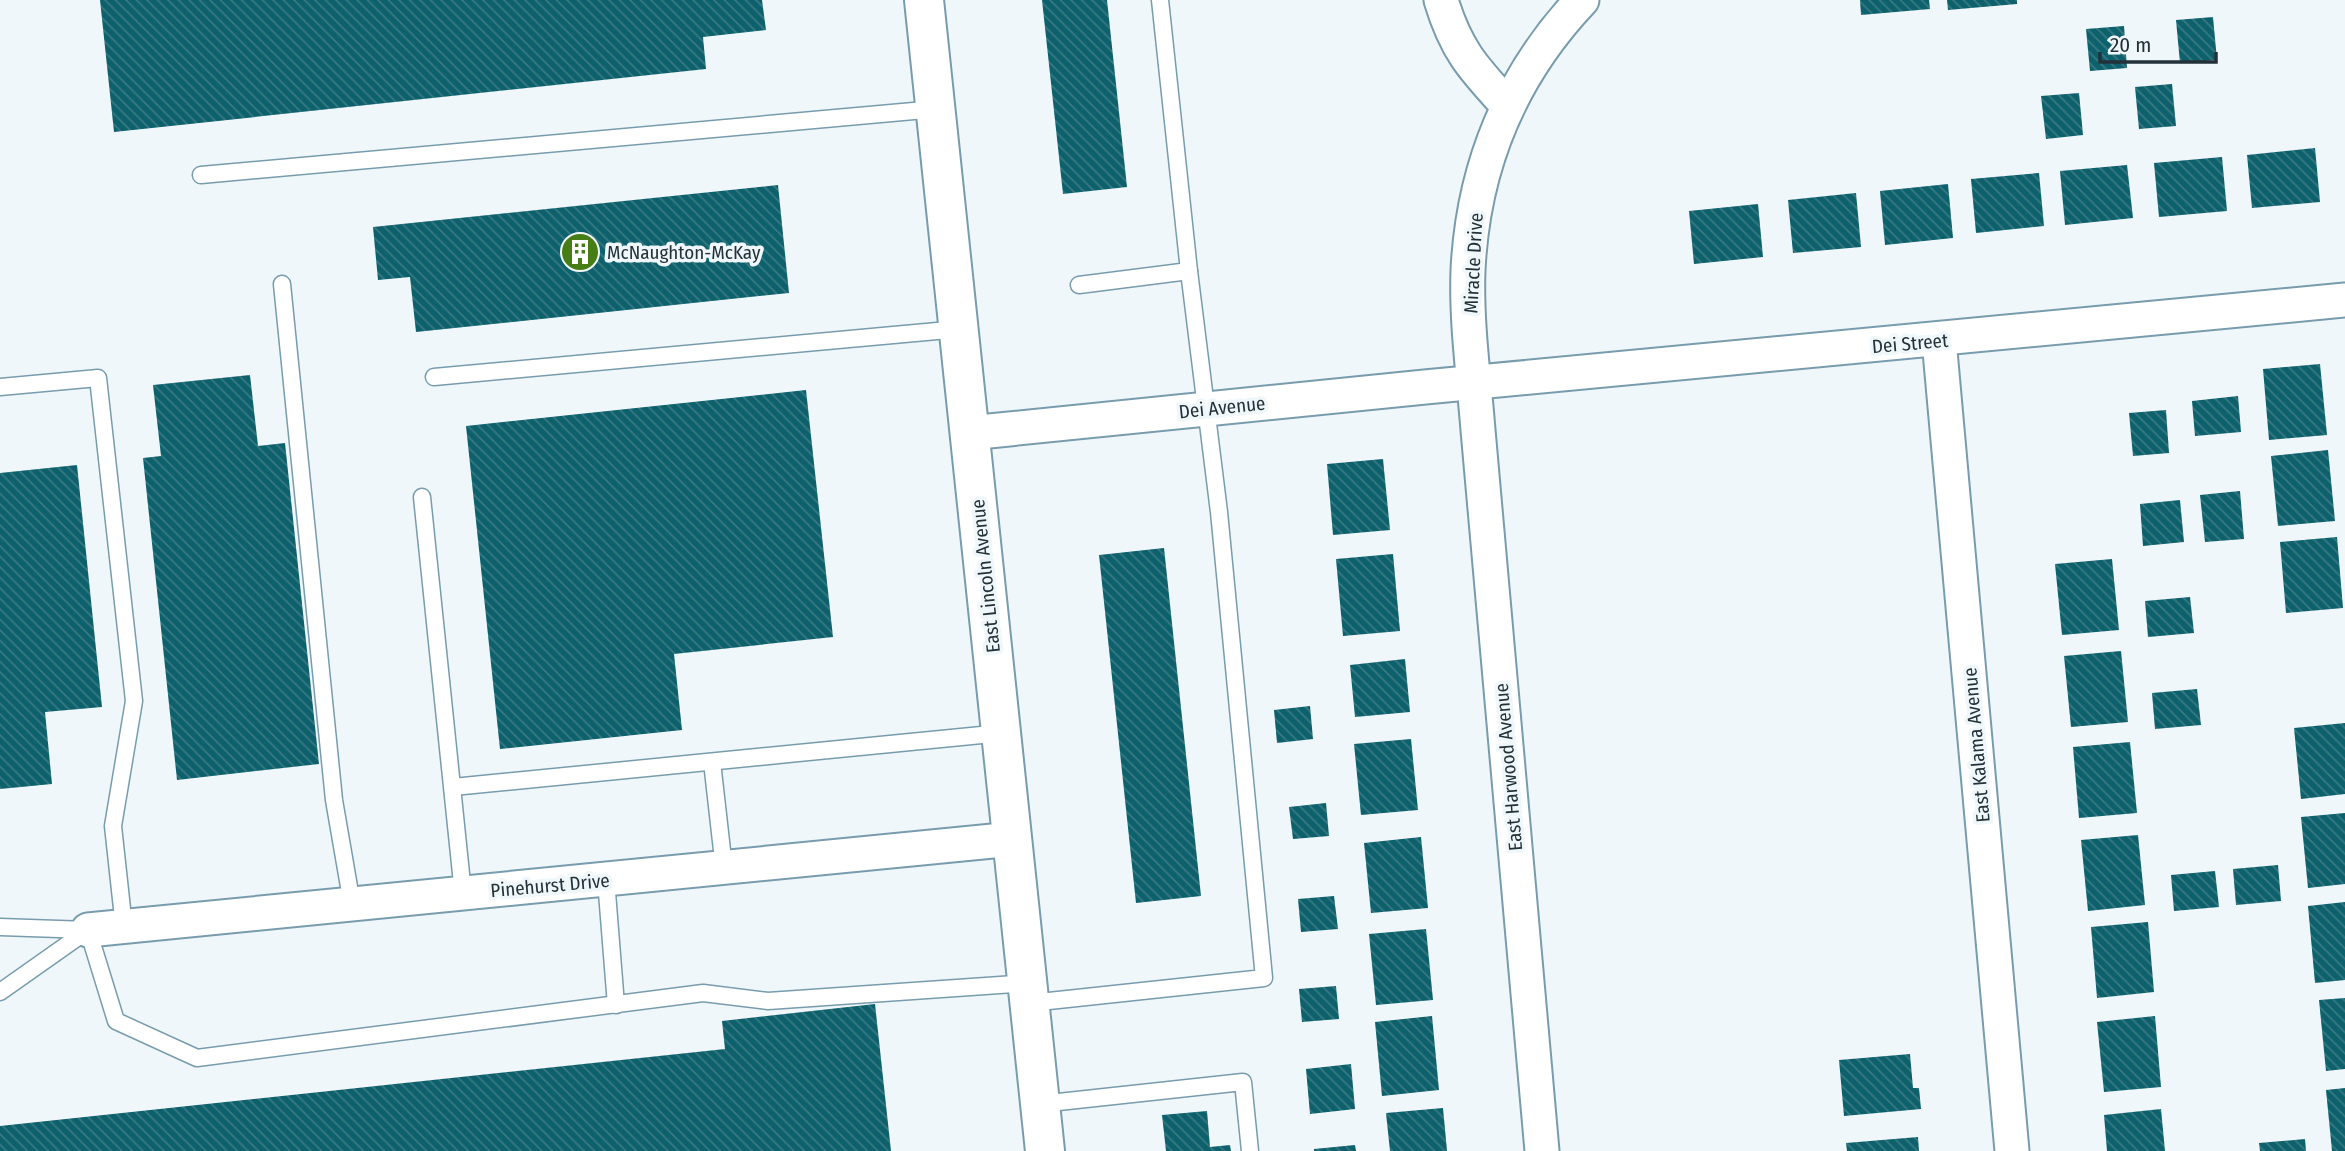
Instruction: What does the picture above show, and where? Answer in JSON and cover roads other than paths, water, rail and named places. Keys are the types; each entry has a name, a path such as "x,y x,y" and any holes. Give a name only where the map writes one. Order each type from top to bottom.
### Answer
{"street":[{"name":"East Lincoln Avenue","path":"924,0 1045,1151"},
{"path":"1441,0 1461,50 1507,105"},
{"name":"Miracle Drive","path":"1474,383 1468,299 1471,231 1481,183 1507,105 1532,62 1582,0"},
{"name":"Dei Street","path":"1474,383 2345,300"},
{"name":"East Kalama Avenue","path":"1939,340 2012,1151"},
{"name":"Dei Avenue","path":"969,433 1474,383"},
{"name":"East Harwood Avenue","path":"1474,383 1542,1151"},
{"name":"Pinehurst Drive","path":"88,930 1013,839"}],"lane":[{"path":"88,930 116,1021 197,1058 703,993 768,1001 1029,993 1264,978 1219,512 1189,271 1160,0"},
{"path":"201,175 936,109"},
{"path":"1079,285 1189,271"},
{"path":"282,284 334,800 352,904"},
{"path":"434,377 959,329"},
{"path":"0,387 98,378 134,701 113,826 124,928"},
{"path":"422,497 463,893"},
{"path":"453,787 1002,733"},
{"path":"712,762 724,868"},
{"path":"606,880 617,1005"},
{"path":"0,927 88,930"},
{"path":"0,992 88,930"},
{"path":"1040,1104 1243,1083 1250,1151"}],"place":[{"name":"McNaughton-McKay","path":"580,252"}]}
